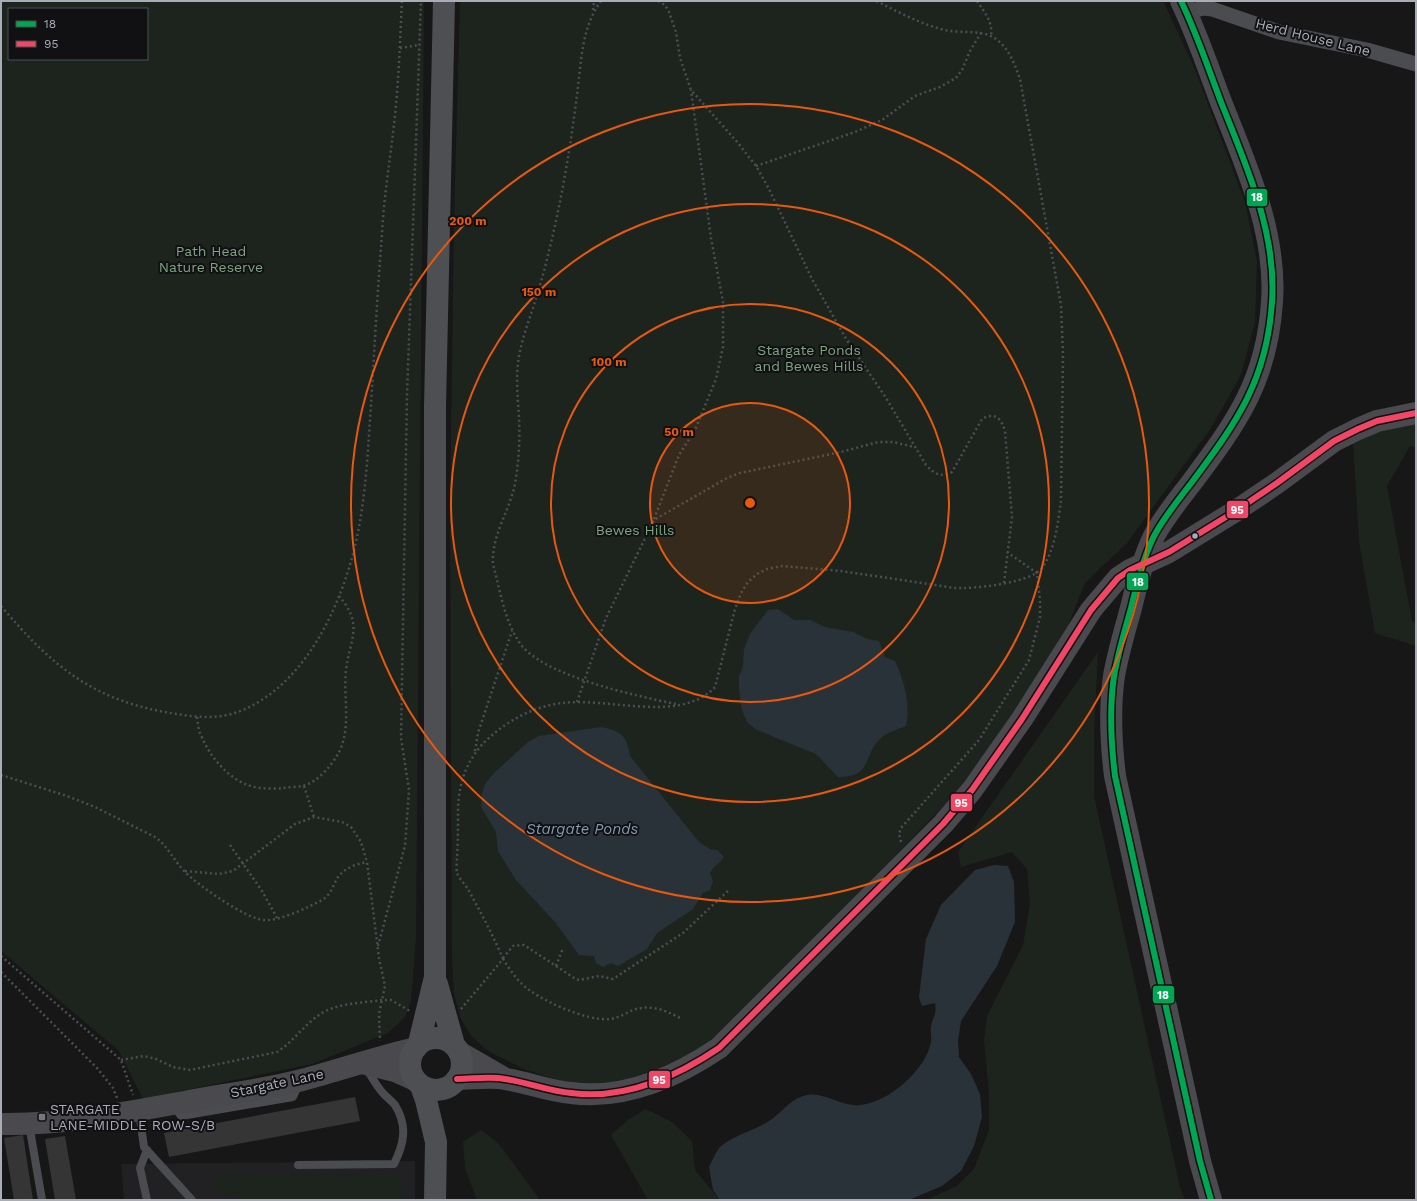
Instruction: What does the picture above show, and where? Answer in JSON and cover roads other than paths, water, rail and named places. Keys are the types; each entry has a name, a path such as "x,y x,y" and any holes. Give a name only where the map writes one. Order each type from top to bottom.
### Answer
{"main road":[{"path":"436,1142 426,1100 412,1074 410,1060 418,1045 435,977 436,406 444,1"},
{"path":"435,977 462,1066 447,1101 436,1142 435,1200"},
{"path":"418,1045 427,1040 440,1038 456,1048"},
{"path":"418,1083 434,1090 448,1087 455,1081"}],"street":[{"name":"Herd House Lane","path":"1184,7 1212,9 1279,32 1368,50 1416,64"},
{"path":"1184,7 1262,213 1273,280 1272,302 1264,355 1248,400 1223,441 1154,536 1142,565 1114,676 1111,700 1112,749 1117,782 1200,1161 1211,1200"},
{"path":"455,1081 504,1078 553,1090 593,1095 638,1087 693,1064 719,1048 736,1033 912,857 972,790 1022,719 1076,633 1103,594 1118,578 1169,552 1234,512 1277,483 1334,441 1377,421 1416,413"},
{"name":"Stargate Lane","path":"1,1124 29,1124 102,1117 172,1105 300,1080 362,1063 418,1045"},
{"path":"456,1048 504,1078"},
{"name":"Stargate Lane","path":"362,1063 395,1071 418,1083"}],"lane":[{"path":"298,1165 394,1164 402,1148 404,1133 402,1119 394,1104 381,1092 362,1063"},
{"path":"131,1112 144,1147 192,1200"},
{"path":"29,1124 42,1200"},
{"path":"147,1150 140,1168 147,1200"}],"water":[{"path":"778,609 794,620 810,620 825,627 853,632 867,639 879,641 885,657 895,661 906,693 908,709 906,726 890,732 881,738 871,751 866,764 857,773 849,776 838,777 816,754 757,730 747,722 741,707 739,687 739,676 743,667 744,650 750,634 768,610"},
{"name":"Stargate Ponds","path":"601,727 614,730 622,735 627,743 630,756 699,842 710,849 717,850 724,857 710,873 713,881 710,890 703,893 693,909 657,933 647,949 618,966 611,963 603,967 596,963 594,956 579,955 555,922 516,880 498,851 496,832 481,807 482,794 485,784 494,773 528,742 539,736"},
{"path":"994,865 1008,866 1014,882 1015,922 997,966 961,1021 958,1041 959,1057 971,1074 980,1094 982,1117 974,1146 961,1171 942,1186 909,1200 720,1200 713,1190 709,1167 719,1148 733,1138 766,1123 792,1102 807,1095 820,1096 853,1105 871,1103 893,1092 914,1074 928,1053 931,1040 931,1026 936,1010 935,1003 922,1006 919,997 926,939 941,905 975,870"}],"place":[{"name":"STARGATE LANE-MIDDLE ROW-S/B","path":"42,1117"}],"park label":[{"name":"Path Head Nature Reserve","path":"211,260"},
{"name":"Stargate Ponds and Bewes Hills","path":"809,358"},
{"name":"Bewes Hills","path":"635,530"}]}
